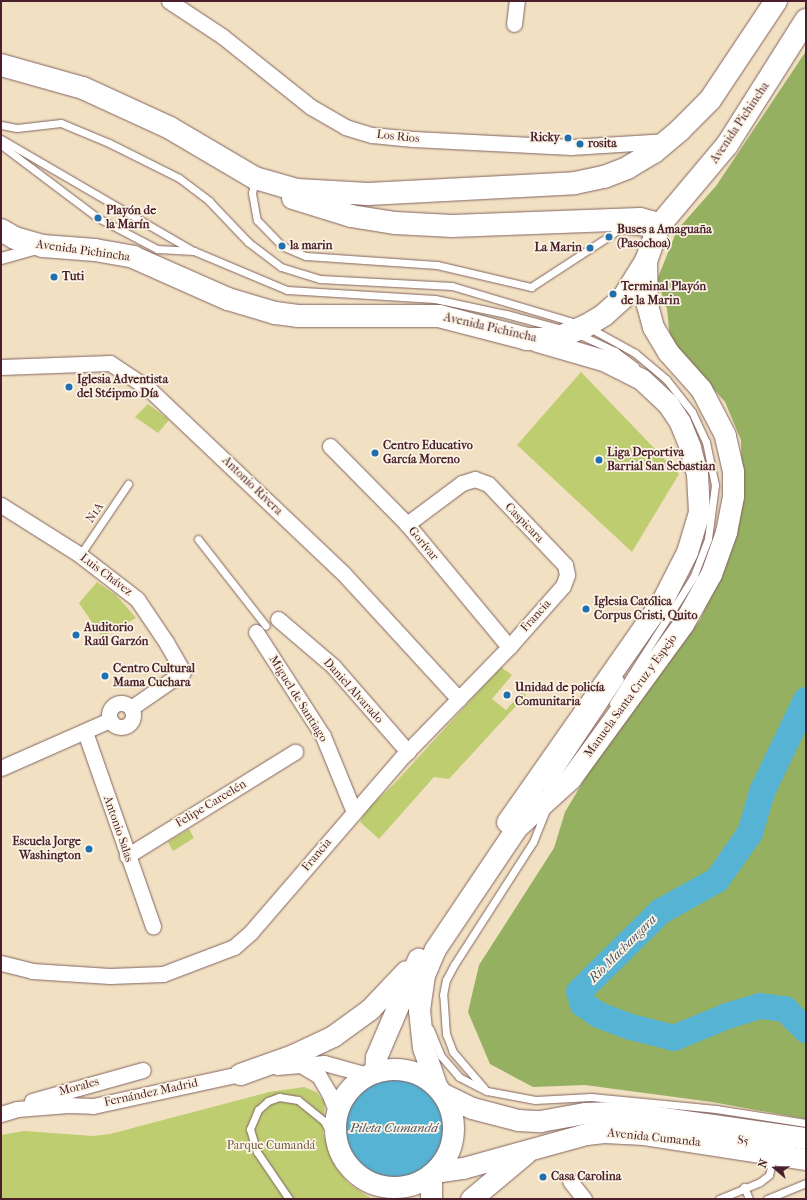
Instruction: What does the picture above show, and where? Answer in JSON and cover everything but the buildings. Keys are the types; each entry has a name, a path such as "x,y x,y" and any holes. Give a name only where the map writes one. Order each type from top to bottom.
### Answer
{"main road":[{"path":"255,178 297,190 325,193 376,193 575,183 604,177 627,168 668,141 710,100 776,1"},
{"name":"Avenida Pichincha","path":"1,230 15,238 43,246 95,250 133,257 228,299 275,313 298,316 439,316 537,341 555,339 581,329 604,315 623,298 646,261 655,233 671,208 711,166 735,134 806,20"},
{"path":"1,64 83,88 170,128 255,178 313,206 371,220 452,226 640,219 651,222 655,233"},
{"name":"Manuela Santa Cruz y Espejo","path":"440,1090 423,1048 419,1019 420,990 427,966 443,934 517,827 532,810 551,797 570,779 693,608 715,563 731,508 733,471 725,435 701,389 668,352 653,327 647,305 646,261"},
{"path":"240,1074 313,1046 351,1024 401,979 662,602 687,552 699,512 697,474 690,447 680,422 663,398 641,379 606,361 537,341"},
{"path":"371,1073 376,1057 426,943"},
{"path":"404,1069 422,1075 440,1090 451,1111 453,1135 448,1153 432,1173 393,1193 361,1177 345,1161 338,1147 335,1130 337,1113 346,1093 371,1073 404,1069"},
{"name":"Avenida Cumanda","path":"440,1090 489,1114 518,1120 540,1121 596,1112 621,1112 806,1138"},
{"name":"Avenida Cumanda","path":"432,1173 463,1168 593,1133 644,1134 806,1159"},
{"path":"471,1199 530,1150"},
{"path":"431,1199 432,1173"}],"street":[{"name":"Los Rios","path":"168,1 222,36 311,107 345,127 372,135 413,139 571,147 668,141"},
{"path":"514,24 517,1"},
{"path":"1,258 43,246"},
{"name":"Antonio Rivera","path":"1,367 110,363 149,389 343,573 458,699"},
{"name":"Gorívar","path":"330,446 407,524 509,647"},
{"name":"Caspicara","path":"407,524 462,483 474,479 488,484 565,565 566,575 563,586"},
{"name":"Luis Chávez","path":"1,505 80,555 137,599 183,672 131,708 133,717 127,725 118,726 110,720 85,732"},
{"name":"Francia","path":"1,963 32,971 110,976 163,974 234,947 251,932 354,812 408,752 509,647 563,586"},
{"name":"Daniel Alvarado","path":"266,625 333,666 408,752"},
{"name":"Miguel de Santiago","path":"266,625 323,736 354,812"},
{"path":"1,768 85,732"},
{"name":"Antonio Salas","path":"85,732 127,856 153,926"},
{"name":"Felipe Carcelén","path":"127,856 295,752"},
{"name":"Fernández Madrid","path":"1,1114 17,1109 68,1105 93,1106 240,1074 301,1065 324,1063 371,1073"},
{"path":"301,1065 314,1072 324,1083 337,1113"},
{"name":"Morales","path":"17,1109 35,1100 143,1070"},
{"path":"570,1181 584,1199"}],"lane":[{"path":"1,125 17,128 61,123 109,143 178,178 209,200 248,242 281,267 320,279 452,286 581,329 635,353 666,379 692,412 706,442 715,485 708,539 694,576 551,797 533,842 454,965 446,980 443,995 446,1034 453,1052 487,1091"},
{"path":"1,139 194,251 287,290 435,299 581,329 615,351 671,395 684,412 695,434 704,465 707,496 703,526 690,566 670,604 532,810 444,948 429,988 427,1007 430,1034 441,1056 459,1077 487,1091 535,1100 591,1097 716,1108 806,1123"},
{"path":"1,145 98,218 126,234 157,249 194,251"},
{"path":"255,178 252,193 257,220 282,246 306,256 437,265 531,287 620,229 655,233"},
{"name":"N1A","path":"80,555 128,484"},
{"path":"198,539 266,625"},
{"path":"289,1199 257,1152 250,1129 258,1110 268,1101 279,1097 298,1100 324,1121 338,1147"},
{"name":"S5","path":"644,1134 668,1143 751,1153 766,1159 771,1167 769,1175 760,1182 719,1199"},
{"path":"767,1199 806,1183"},
{"path":"744,1188 749,1199"}],"green space":[{"path":"806,51 806,1119 712,1102 585,1085 533,1087 490,1064 468,1012 479,965 554,848 565,812 599,755 700,620 734,543 742,491 741,440 725,402 670,339 667,309 657,280 677,230 716,186"},
{"name":"Liga Deportiva Barrial San Sebastian","path":"581,372 679,474 632,552 517,445"},
{"path":"148,404 169,420 158,433 135,417"},
{"path":"97,582 116,595 136,618 102,637 79,603"},
{"path":"501,667 512,675 492,699 506,710 522,692 526,695 449,779 434,777 379,839 360,822 367,809 394,784"},
{"path":"189,829 194,838 173,851 168,842"},
{"name":"Parque Cumandá","path":"304,1087 316,1092 325,1102 323,1133 335,1166 348,1183 372,1199 1,1199 1,1135 24,1131 93,1136 110,1134 269,1092"}],"water":[{"name":"Pileta Cumandá","path":"394,1078 413,1081 430,1092 441,1109 444,1128 441,1147 430,1164 413,1175 394,1178 375,1175 358,1164 347,1147 344,1128 347,1109 358,1092 375,1081"}],"waterway":[{"name":"Rio Machangara","path":"806,700 762,792 750,833 717,880 661,911 579,992 583,1004 599,1015 631,1027 674,1038 727,1016 760,1006 785,1009 806,1030"}],"place":[{"name":"Ricky","path":"568,138"},
{"name":"rosita","path":"580,144"},
{"name":"Playón de la Marín","path":"98,218"},
{"name":"Buses a Amaguaña (Pasochoa)","path":"609,237"},
{"name":"la marin","path":"282,246"},
{"name":"La Marin","path":"590,248"},
{"name":"Tuti","path":"54,277"},
{"name":"Terminal Playón de la Marin","path":"613,294"},
{"name":"Iglesia Adventista del Stéipmo Día","path":"69,387"},
{"name":"Centro Educativo García Moreno","path":"375,453"},
{"name":"Liga Deportiva Barrial San Sebastian","path":"599,460"},
{"name":"Iglesia Católica Corpus Cristi, Quito","path":"586,609"},
{"name":"Auditorio Raúl Garzón","path":"76,635"},
{"name":"Centro Cultural Mama Cuchara","path":"105,676"},
{"name":"Unidad de policía Comunitaria","path":"507,695"},
{"name":"Escuela Jorge Washington","path":"89,849"},
{"name":"Casa Carolina","path":"543,1177"}]}
